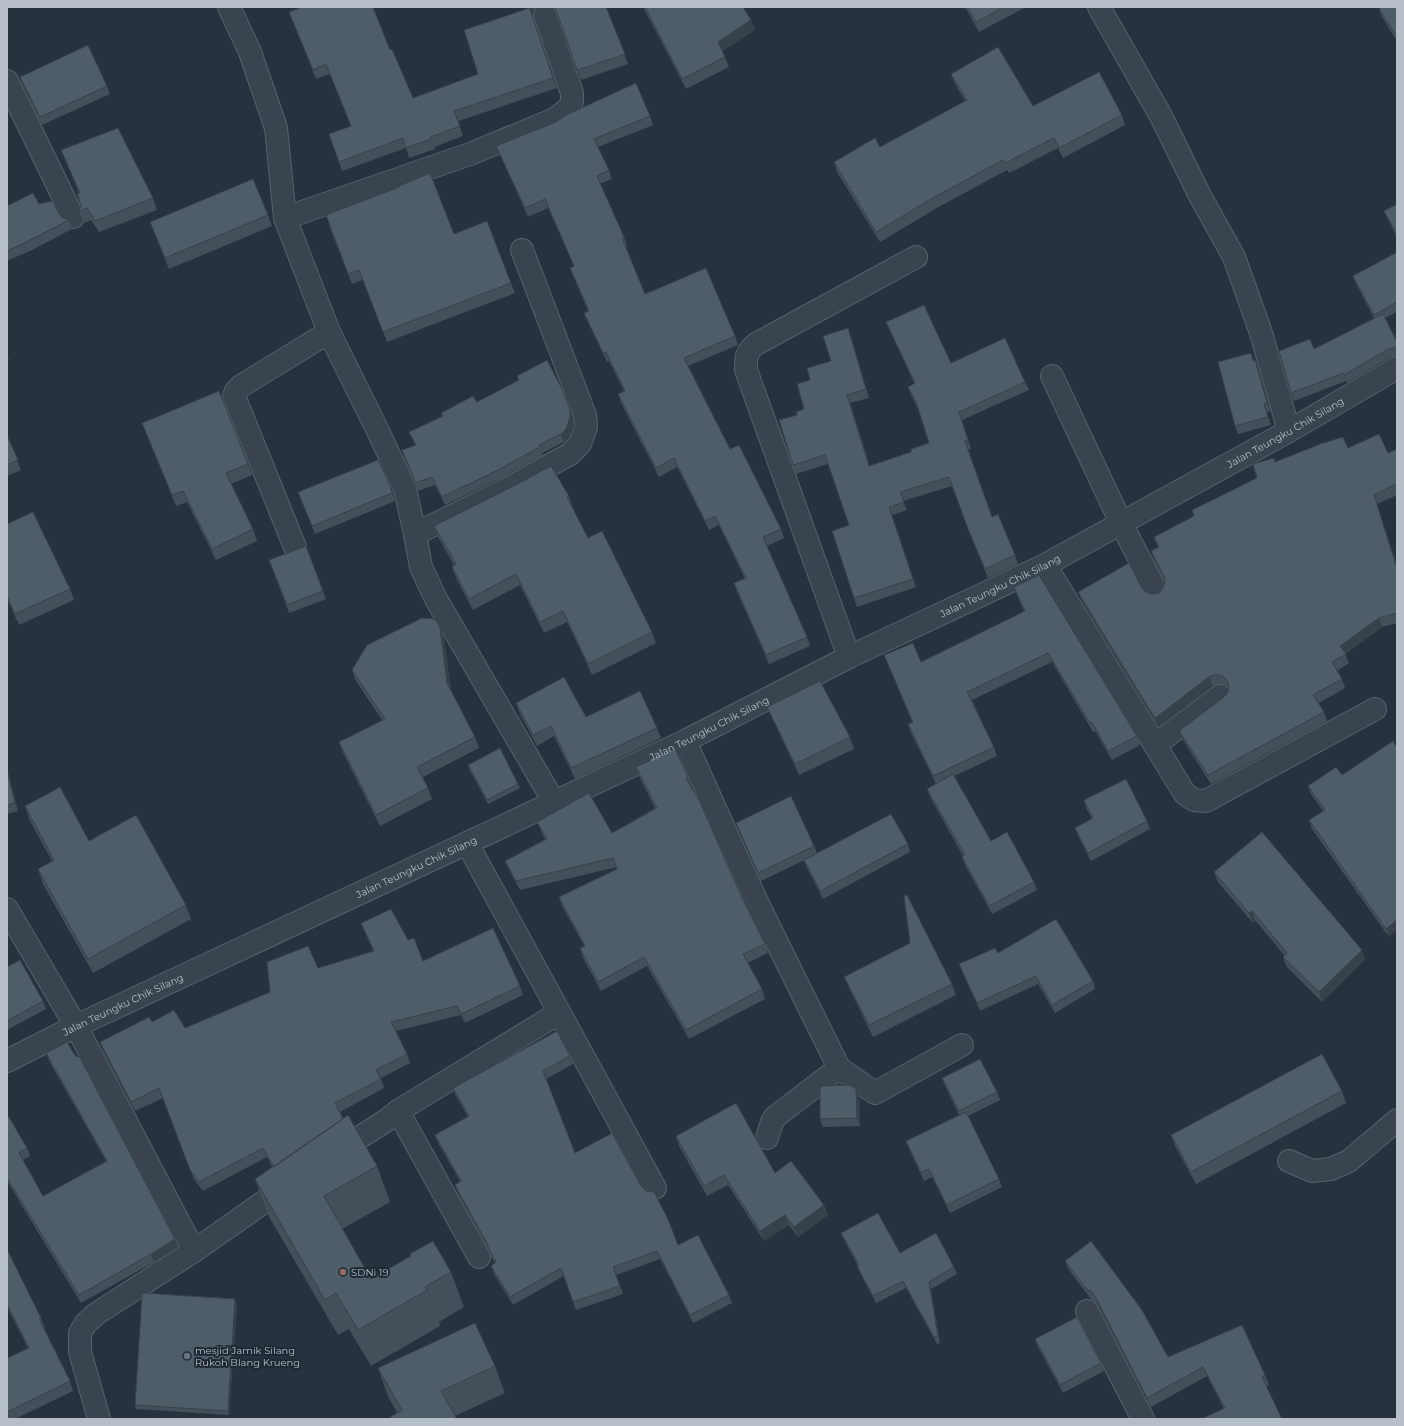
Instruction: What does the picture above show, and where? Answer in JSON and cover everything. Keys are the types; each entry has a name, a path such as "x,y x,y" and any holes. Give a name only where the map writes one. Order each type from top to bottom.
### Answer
{"street":[{"path":"229,7 250,52 276,128 285,218 329,332 378,429 405,489 421,568 436,599 554,802"},
{"path":"1099,7 1162,118 1199,194 1234,257 1261,333 1289,431"},
{"path":"285,218 470,154 555,119 569,108 572,101 572,93 545,15"},
{"path":"7,81 73,217"},
{"path":"415,534 505,490 570,454 580,444 586,427 585,415 522,250"},
{"path":"849,657 746,370 746,358 749,350 756,344 916,257"},
{"path":"295,547 234,396 236,391 241,386 329,332"},
{"name":"Jalan Teungku Chik Silang","path":"7,1061 76,1026 685,741 849,657 1045,565 1289,431 1397,368"},
{"path":"1052,376 1121,523 1156,591"},
{"path":"1045,565 1186,794 1194,800 1206,801 1375,709"},
{"path":"1155,745 1220,696"},
{"path":"685,741 757,902 839,1068 875,1093 962,1045"},
{"path":"467,843 655,1188"},
{"path":"7,909 76,1026 194,1251"},
{"path":"99,1419 80,1352 80,1333 86,1323 96,1314 194,1251 398,1111 559,1013"},
{"path":"766,1138 775,1117 839,1068"},
{"path":"398,1111 479,1257"},
{"path":"1289,1161 1312,1171 1331,1169 1349,1161 1397,1120"},
{"path":"1087,1311 1143,1419"}],"building":[{"path":"302,7 373,7 390,50 392,49 413,98 478,74 464,30 529,7 553,78 454,111 460,126 431,137 431,139 406,148 403,138 339,162 329,134 351,126 326,64 313,70 289,12"},
{"path":"555,7 606,7 625,54 577,70"},
{"path":"645,7 743,7 751,20 718,42 725,57 682,79"},
{"path":"967,7 1004,7 976,22"},
{"path":"1382,7 1397,7 1397,37 1379,9"},
{"path":"88,45 107,86 40,117 20,77"},
{"path":"998,47 1033,106 1099,72 1122,115 1059,148 1054,138 1005,163 1003,160 931,199 876,232 834,162 875,138 880,147 967,100 951,74"},
{"path":"636,83 650,116 594,139 609,170 597,176 624,237 622,238 645,294 706,268 735,336 684,358 730,449 739,445 781,529 763,537 807,637 766,655 734,583 746,578 715,516 705,521 674,458 656,468 618,394 625,391 606,352 603,353 584,313 589,311 570,268 574,266 545,199 525,208 496,146 556,122 566,115"},
{"path":"118,128 153,198 95,221 87,208 79,212 81,206 77,193 80,193 61,150"},
{"path":"430,173 454,234 487,221 511,283 383,332 359,270 348,274 326,215 399,187"},
{"path":"253,179 268,215 165,258 150,222"},
{"path":"33,193 39,204 53,201 59,214 63,218 69,220 7,251 7,206"},
{"path":"1397,204 1397,235 1384,211"},
{"path":"1397,252 1397,302 1374,315 1353,276"},
{"path":"924,305 951,363 1005,338 1025,382 959,412 968,440 965,441 992,517 998,514 1015,555 985,569 968,529 949,477 900,492 904,502 889,507 913,579 854,598 832,531 849,525 825,455 793,465 779,420 797,415 796,412 804,409 797,384 810,380 807,368 831,361 823,336 848,328 866,389 847,395 869,466 911,452 911,449 929,443 916,402 908,387 915,383 886,322"},
{"path":"1383,314 1397,342 1397,348 1388,349 1344,375 1343,373 1291,393 1279,351 1310,339 1314,349"},
{"path":"1251,353 1253,361 1255,360 1267,403 1264,404 1268,417 1235,426 1218,362"},
{"path":"547,360 562,389 570,410 570,417 566,429 561,434 539,445 540,447 496,471 442,497 432,477 415,483 402,450 416,445 409,432 443,416 441,413 473,396 477,402 519,380 517,376"},
{"path":"219,391 248,464 226,473 253,529 212,549 183,491 172,495 142,423"},
{"path":"1379,434 1388,453 1397,449 1397,484 1374,495 1397,568 1397,613 1379,618 1340,646 1346,654 1332,662 1342,679 1313,695 1324,712 1208,775 1179,731 1224,697 1228,692 1229,686 1227,680 1221,675 1209,677 1155,718 1078,592 1129,563 1142,588 1146,592 1152,594 1159,593 1165,582 1164,576 1151,551 1159,547 1154,537 1194,516 1192,510 1257,478 1253,464 1274,458 1275,462 1320,444 1343,437 1348,448"},
{"path":"7,435 18,460 7,465"},
{"path":"378,460 390,485 392,493 312,526 298,492"},
{"path":"551,466 569,496 567,497 588,538 602,531 652,632 588,664 563,611 540,622 516,574 469,599 452,567 456,564 434,526"},
{"path":"33,512 70,589 15,614 7,596 7,524"},
{"path":"306,546 323,591 287,605 269,560"},
{"path":"1039,575 1137,736 1108,751 1092,722 1090,723 1048,653 967,692 994,747 933,776 908,724 913,722 884,655 913,643 921,662 1025,611 1014,587"},
{"path":"422,618 435,619 440,627 447,683 475,737 417,767 428,788 376,815 339,742 385,719 352,670 367,645"},
{"path":"564,677 586,717 640,691 657,728 571,768 551,726 533,735 516,703"},
{"path":"820,681 850,737 795,764 767,707"},
{"path":"1393,741 1397,748 1397,920 1386,929 1309,820 1325,810 1308,786 1336,767 1342,775"},
{"path":"500,748 518,784 487,800 468,765"},
{"path":"675,748 688,777 686,778 700,802 742,898 765,944 743,954 762,989 686,1030 644,957 598,982 580,948 585,946 559,897 617,869 613,858 516,881 505,861 547,839 537,822 589,793 612,833 657,808 636,767"},
{"path":"7,770 15,803 7,805"},
{"path":"953,774 991,841 1007,832 1034,882 989,906 962,857 965,855 927,789"},
{"path":"1126,779 1147,821 1088,853 1075,828 1093,818 1084,800"},
{"path":"60,787 89,841 136,815 186,905 88,959 38,869 54,860 25,806"},
{"path":"791,796 814,846 758,873 736,823"},
{"path":"891,814 908,844 820,891 804,860"},
{"path":"1262,832 1362,950 1319,992 1283,957 1287,953 1252,911 1249,913 1214,872"},
{"path":"907,895 952,984 869,1025 844,977 910,943 904,896"},
{"path":"391,909 408,940 414,938 423,961 493,928 520,986 461,1014 457,1006 391,1022 407,1054 376,1070 381,1079 335,1103 343,1119 274,1167 263,1148 199,1182 190,1170 159,1088 131,1102 100,1042 149,1017 152,1022 174,1010 185,1028 270,992 267,962 308,946 318,968 374,951 361,923"},
{"path":"1056,919 1093,981 1052,1005 1036,976 977,1003 959,964 995,948 998,953"},
{"path":"20,960 43,1001 7,1021 7,967"},
{"path":"557,1031 570,1056 543,1071 575,1153 612,1133 641,1186 646,1191 654,1192 668,1219 678,1245 698,1235 729,1295 690,1315 657,1251 613,1267 620,1286 573,1302 561,1268 510,1297 491,1266 496,1262 455,1185 461,1181 435,1135 469,1116 453,1088"},
{"path":"67,1042 76,1057 79,1056 175,1239 79,1295 7,1178 7,1118 9,1117 27,1148 19,1153 43,1196 107,1161 46,1053"},
{"path":"1322,1054 1342,1091 1191,1172 1171,1135"},
{"path":"980,1059 997,1092 959,1111 942,1078"},
{"path":"850,1085 856,1089 857,1118 820,1119 820,1088 823,1086"},
{"path":"736,1103 775,1173 791,1161 824,1205 794,1227 785,1215 760,1231 724,1175 704,1186 676,1136"},
{"path":"966,1112 999,1179 947,1205 929,1169 921,1173 906,1141"},
{"path":"348,1115 377,1166 324,1196 371,1279 411,1256 410,1254 433,1241 451,1272 425,1287 427,1290 358,1330 336,1293 325,1300 255,1179"},
{"path":"878,1213 900,1253 936,1233 954,1267 929,1282 938,1336 934,1337 903,1281 873,1296 857,1266 859,1265 841,1233"},
{"path":"1091,1241 1142,1310 1168,1357 1242,1325 1265,1375 1262,1377 1282,1419 1201,1419 1225,1408 1203,1367 1147,1398 1095,1296 1091,1291 1087,1290 1065,1261"},
{"path":"7,1249 41,1318 39,1319 70,1381 7,1412 7,1358 29,1348 7,1304"},
{"name":"mesjid Jamik Silang Rukoh Blang Krueng","path":"142,1294 235,1299 228,1411 135,1405"},
{"path":"1077,1317 1101,1363 1060,1385 1035,1339"},
{"path":"475,1323 495,1366 441,1391 457,1419 387,1419 402,1410 378,1368"},
{"path":"7,1412 11,1419 7,1419"}],"place":[{"name":"SDNi 19","path":"343,1272"},
{"name":"mesjid Jamik Silang Rukoh Blang Krueng","path":"187,1356"}]}
